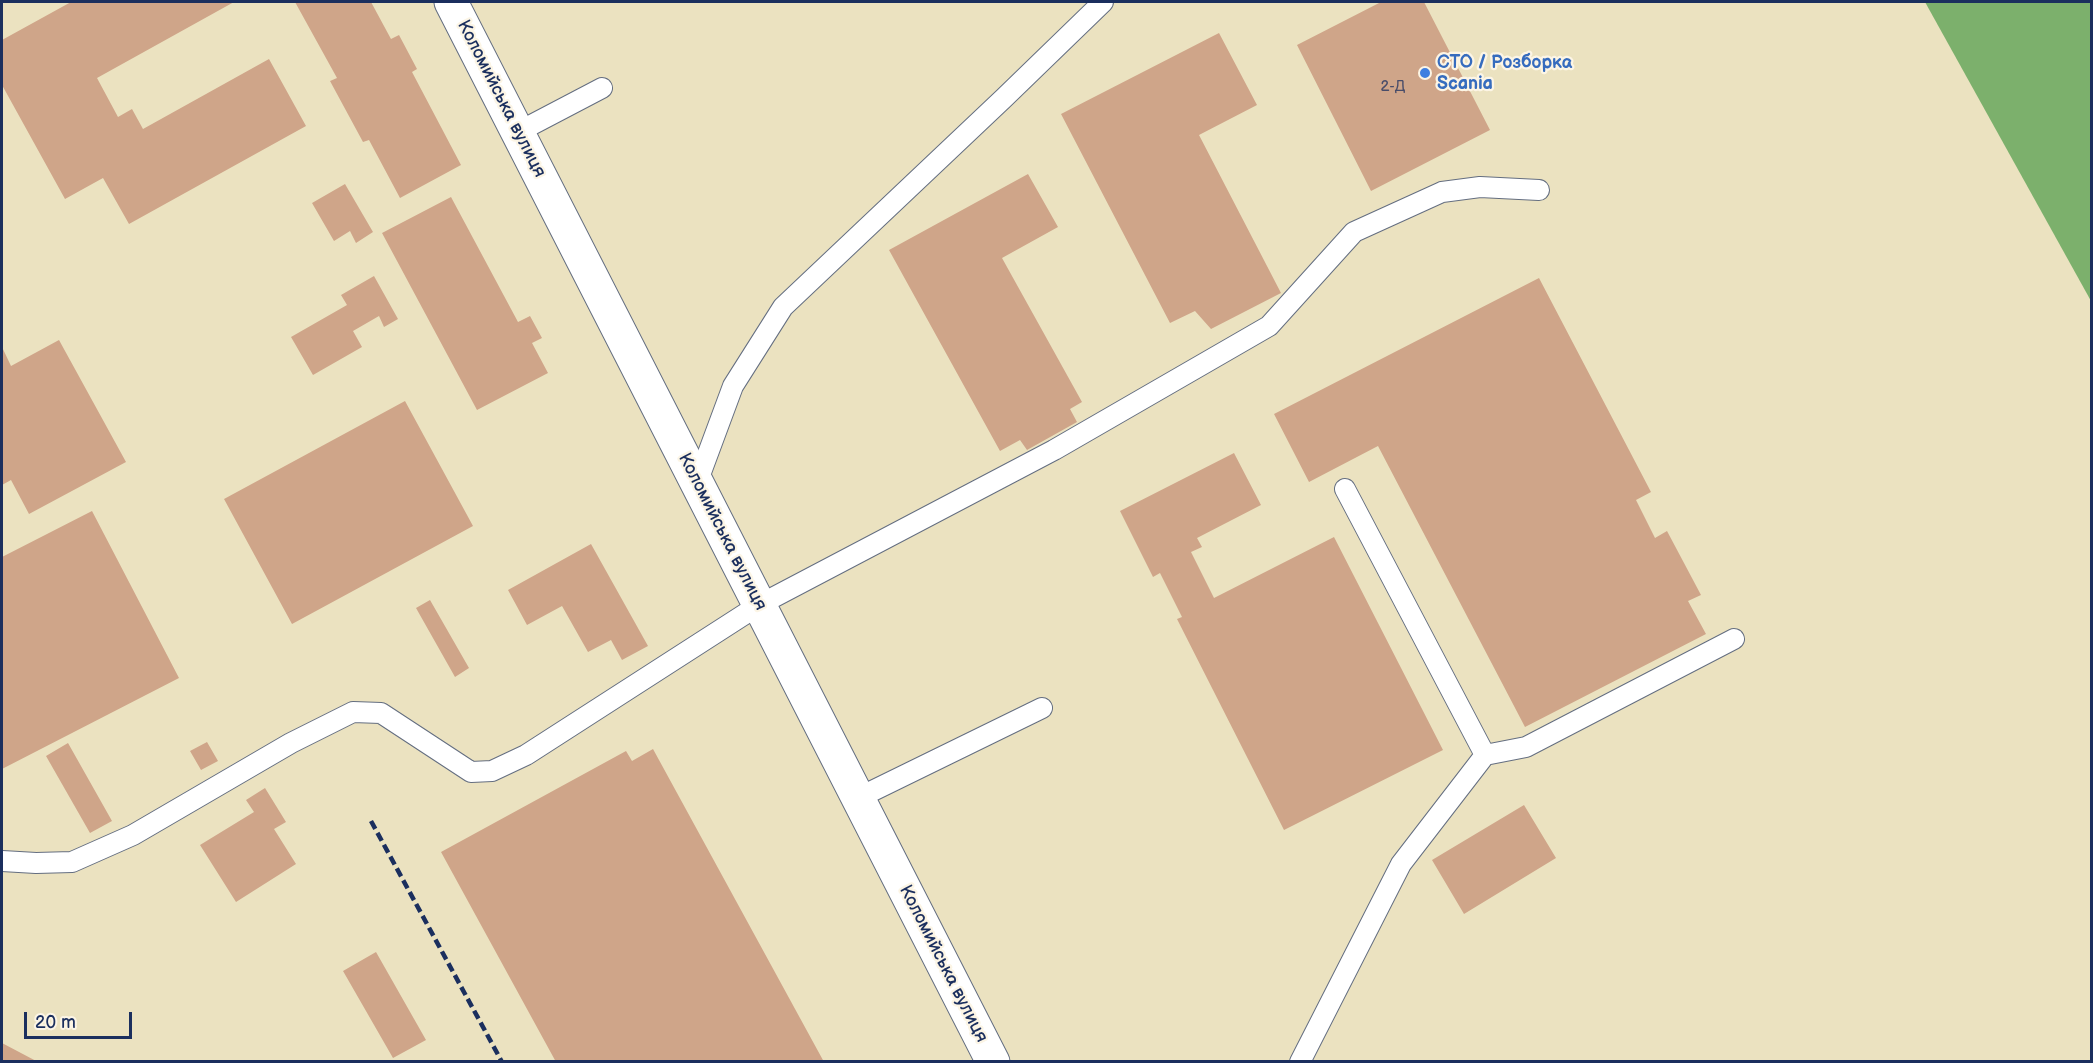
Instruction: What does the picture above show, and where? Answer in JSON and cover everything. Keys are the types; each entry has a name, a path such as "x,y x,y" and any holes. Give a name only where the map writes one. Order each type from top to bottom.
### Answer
{"street":[{"name":"Коломийська вулиця","path":"451,2 993,1062"}],"lane":[{"path":"697,483 733,386 783,307 1004,99 1103,2"},
{"path":"518,132 602,88"},
{"path":"2,861 72,862 133,835 291,743 352,712 381,714 471,772 492,771 526,755 759,605 1054,450 1269,326 1354,232 1442,192 1480,187 1539,190"},
{"path":"1345,489 1485,756"},
{"path":"1300,1062 1401,864 1485,756 1526,747 1734,639"},
{"path":"858,798 1042,708"}],"green space":[{"path":"1925,2 2091,2 2091,301"}],"building":[{"path":"71,2 234,2 97,78 118,117 132,109 143,129 269,59 306,126 129,224 103,178 65,199 2,85 2,40"},
{"path":"295,2 371,2 391,39 399,35 417,69 412,72 461,165 400,198 369,140 363,142 330,81 337,78"},
{"path":"1381,2 1424,2 1490,130 1371,191 1297,45"},
{"path":"1219,33 1257,105 1199,135 1281,293 1211,329 1195,311 1170,323 1061,114"},
{"path":"1028,174 1058,227 1002,258 1082,402 1070,409 1077,422 1027,450 1020,440 1000,451 889,250"},
{"path":"345,184 373,232 356,243 350,231 334,241 312,203"},
{"path":"451,197 518,322 530,316 542,338 532,343 548,373 477,410 382,233"},
{"path":"374,276 398,319 384,327 379,316 353,331 362,347 313,375 291,337 347,305 341,295"},
{"path":"1539,278 1651,492 1636,500 1655,538 1667,531 1701,595 1688,601 1706,634 1525,727 1378,446 1309,482 1274,414"},
{"path":"59,340 126,462 29,514 11,480 2,485 2,347 11,366"},
{"path":"405,401 473,526 292,624 224,499"},
{"path":"1234,453 1261,505 1197,538 1202,547 1191,552 1214,598 1334,537 1443,750 1284,830 1177,619 1182,617 1160,573 1153,577 1120,511"},
{"path":"92,511 179,678 2,769 2,557"},
{"path":"591,544 648,646 622,660 611,640 588,652 562,606 527,625 508,590"},
{"path":"430,600 469,668 455,677 416,608"},
{"path":"207,742 218,761 201,770 190,751"},
{"path":"68,743 112,821 90,833 46,756"},
{"path":"653,749 824,1062 556,1062 441,852 626,751 632,761"},
{"path":"265,788 286,822 274,829 296,864 236,902 200,845 254,812 246,800"},
{"path":"1524,805 1556,858 1464,914 1432,860"},
{"path":"376,952 426,1040 393,1058 343,971"},
{"path":"2,1043 38,1062 2,1062"}],"railway":[{"path":"371,821 502,1062"}],"place":[{"name":"СТО / Розборка Scania","path":"1425,73"}]}
